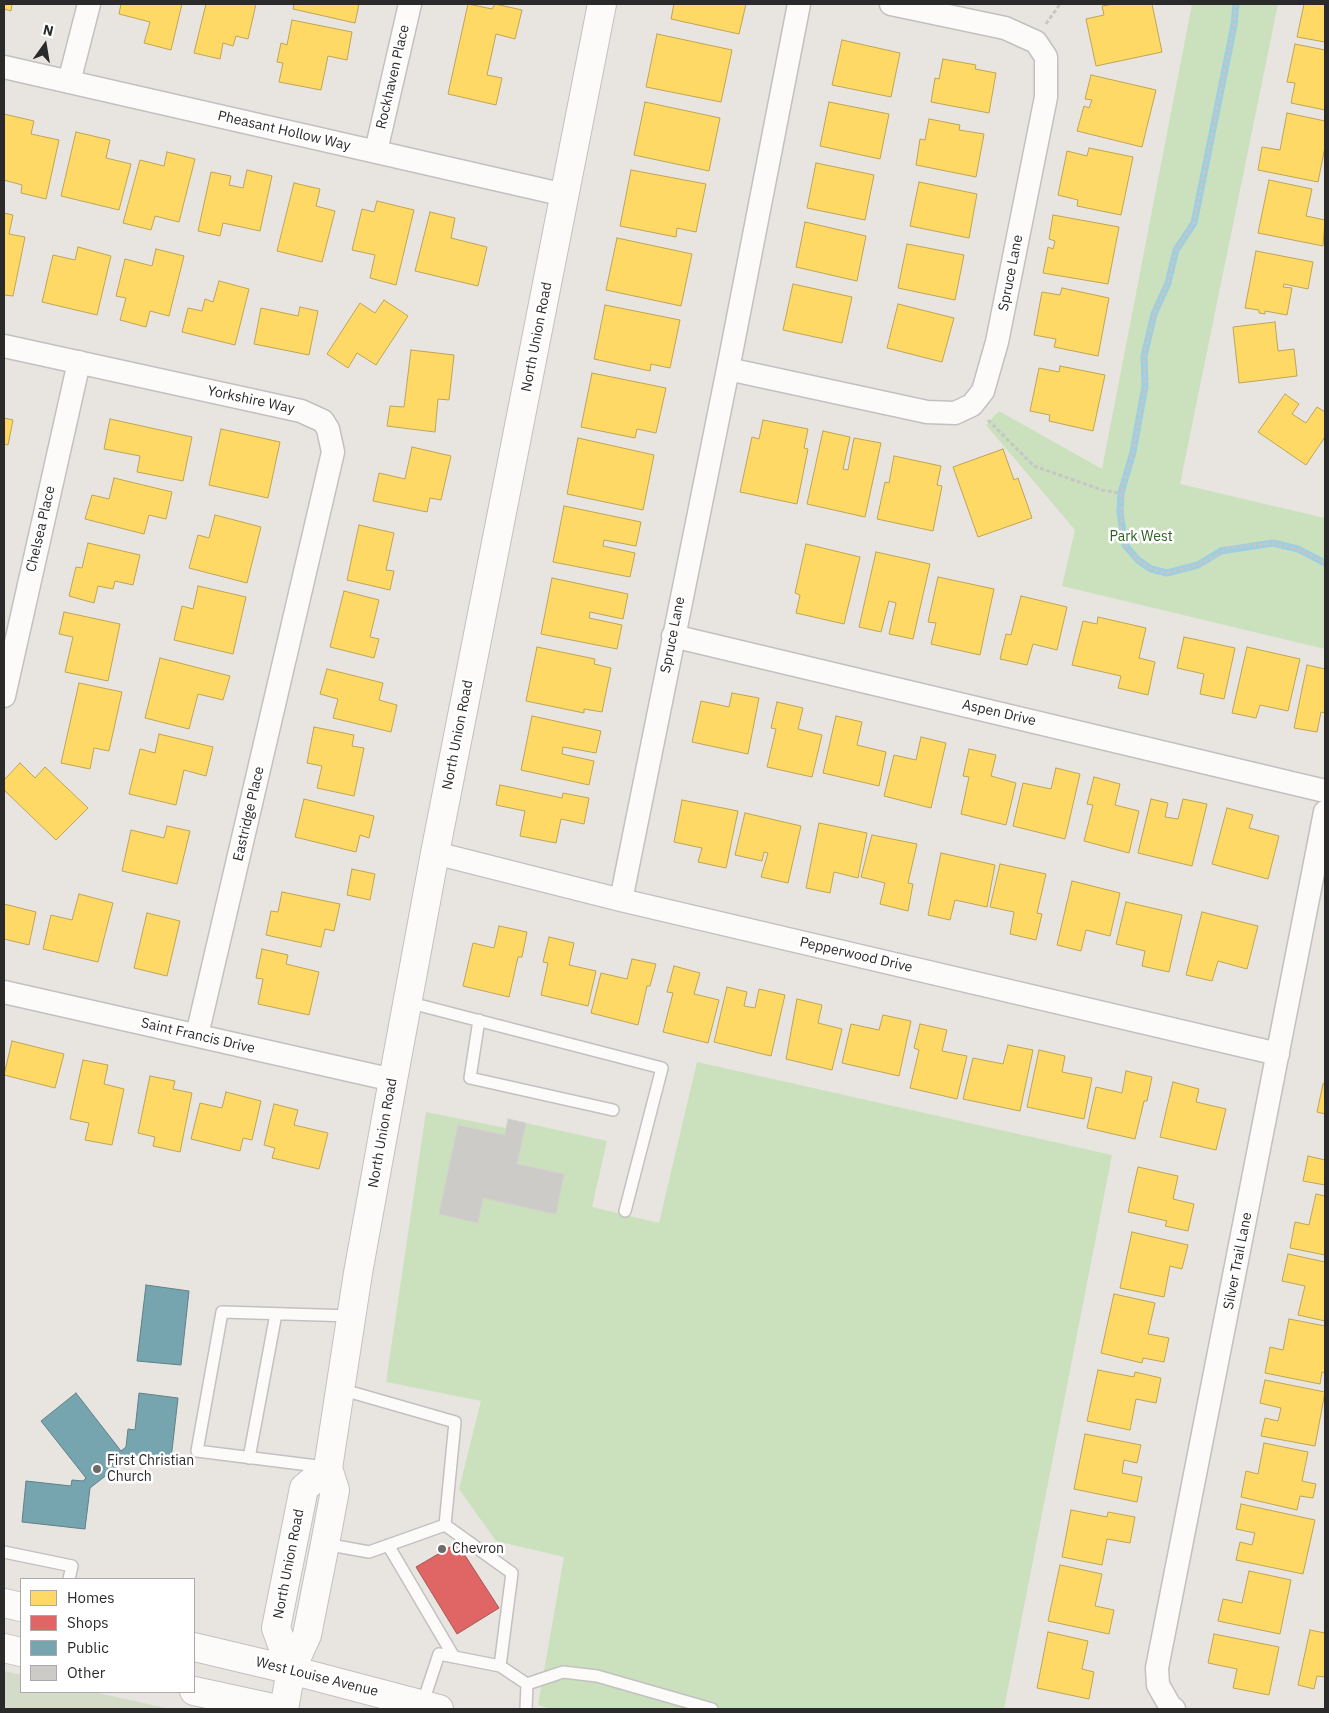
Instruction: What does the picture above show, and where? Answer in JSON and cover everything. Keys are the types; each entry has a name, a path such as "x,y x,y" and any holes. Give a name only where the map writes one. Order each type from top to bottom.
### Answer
{"street":[{"path":"69,82 89,4"},
{"name":"Rockhaven Place","path":"376,151 410,4"},
{"name":"North Union Road","path":"284,1709 291,1670 306,1635 325,1544 335,1490 328,1468 352,1316 407,1002 434,853 602,4"},
{"name":"Spruce Lane","path":"621,900 728,369 798,4"},
{"name":"Spruce Lane","path":"891,4 1006,28 1036,42 1046,58 1046,97 997,342 983,391 972,405"},
{"name":"Pheasant Hollow Way","path":"4,67 565,195"},
{"name":"Yorkshire Way","path":"4,346 300,411 323,421 328,429 333,452 300,592"},
{"name":"Chelsea Place","path":"4,696 79,362"},
{"path":"728,369 927,412 955,413 972,405"},
{"name":"Eastridge Place","path":"197,1035 300,592"},
{"name":"Aspen Drive","path":"673,636 1325,791"},
{"name":"Silver Trail Lane","path":"1172,1708 1158,1685 1157,1668 1325,812"},
{"name":"Pepperwood Drive","path":"434,853 621,900 1278,1054"},
{"name":"Saint Francis Drive","path":"4,992 393,1080"},
{"name":"North Union Road","path":"291,1670 276,1628 304,1488 328,1468"},
{"path":"4,1604 20,1607"},
{"name":"West Louise Avenue","path":"195,1647 291,1670 431,1707"},
{"path":"4,1648 20,1652"},
{"path":"195,1690 277,1709"}],"lane":[{"path":"407,1002 662,1068 625,1211"},
{"path":"479,1020 470,1078 613,1110"},
{"path":"328,1468 197,1452 222,1312 352,1316"},
{"path":"249,1458 276,1314"},
{"path":"340,1389 455,1422 445,1525"},
{"path":"325,1544 369,1552 445,1525"},
{"path":"445,1525 512,1573 500,1666"},
{"path":"388,1545 454,1656"},
{"path":"4,1552 72,1566 69,1578"},
{"path":"431,1707 439,1654 500,1666 527,1684"},
{"path":"527,1684 562,1672 597,1676 712,1709"},
{"path":"526,1709 527,1684"}],"path":[{"path":"1236,4 1234,25 1194,223 1176,250 1168,283 1154,314 1144,356 1145,386 1133,452 1121,493 1120,512 1125,545 1138,560 1151,569 1167,573 1198,565 1229,548 1273,543 1298,549 1325,563"},
{"path":"972,405 1034,466 1102,490 1121,493"}],"green space":[{"name":"Park West","path":"1192,4 1278,4 1180,484 1325,518 1325,649 1062,586 1075,530 986,425 999,411 1102,469"},
{"path":"697,1062 1112,1155 1004,1709 552,1709 538,1705 564,1557 496,1541 459,1489 481,1401 386,1382 426,1112 506,1128 505,1135 459,1125 478,1222 483,1198 556,1213 564,1174 517,1164 526,1123 607,1141 592,1207 659,1223"},
{"path":"4,1671 20,1675 20,1693 98,1693 170,1709 4,1709"}],"building: Homes":[{"path":"4,4 12,4 11,11 4,9"},
{"path":"121,4 182,4 171,50 144,43 150,22 119,14"},
{"path":"206,4 256,4 248,39 236,36 233,46 223,43 220,59 194,53"},
{"path":"294,4 359,4 355,23 293,9"},
{"path":"468,4 492,9 495,4 522,10 515,39 496,34 487,75 502,78 496,105 448,94"},
{"path":"674,4 746,4 739,34 671,19"},
{"path":"1114,4 1152,4 1162,52 1096,66 1086,19 1104,15 1102,6"},
{"path":"1304,4 1325,4 1325,42 1297,37"},
{"path":"292,20 352,32 347,60 328,56 321,90 279,82 283,63 277,62 281,43 287,45"},
{"path":"657,34 732,50 721,102 646,87"},
{"path":"842,40 900,53 891,97 832,85"},
{"path":"1295,44 1325,50 1325,110 1291,103 1295,83 1287,82"},
{"path":"943,59 976,65 975,69 996,73 989,113 931,102 935,78 939,79"},
{"path":"1091,75 1156,90 1142,147 1077,131 1084,106 1089,108 1092,100 1085,99"},
{"path":"645,102 720,118 709,171 634,155"},
{"path":"829,102 889,114 880,159 820,146"},
{"path":"1287,113 1325,121 1325,147 1318,182 1258,170 1262,147 1280,150"},
{"path":"4,114 34,121 31,134 59,140 46,199 21,193 22,185 4,180"},
{"path":"929,119 960,125 959,130 984,134 976,177 916,165 920,139 925,140"},
{"path":"76,132 110,140 106,158 131,164 119,210 61,196"},
{"path":"1089,148 1133,157 1121,215 1077,206 1078,200 1058,195 1067,151 1087,156"},
{"path":"167,152 195,159 179,222 155,216 151,230 123,223 140,160 164,166"},
{"path":"816,163 874,175 865,220 807,208"},
{"path":"247,170 272,176 260,231 223,223 220,236 198,231 211,172 231,176 229,185 243,188"},
{"path":"631,170 706,184 696,232 677,228 676,237 620,226"},
{"path":"1269,180 1312,189 1306,216 1325,220 1323,246 1258,233"},
{"path":"919,182 977,194 969,238 910,226"},
{"path":"294,183 320,189 316,206 335,211 322,262 277,251"},
{"path":"377,201 414,210 396,285 370,278 375,255 352,250 362,209 374,212"},
{"path":"430,212 455,218 451,238 487,247 478,286 415,271"},
{"path":"4,213 13,215 9,234 25,237 13,296 4,295"},
{"path":"1053,215 1119,227 1108,284 1043,273 1048,247 1053,249 1055,241 1049,239"},
{"path":"805,222 866,236 857,281 796,267"},
{"path":"617,238 692,254 681,306 606,290"},
{"path":"907,244 964,255 955,300 898,288"},
{"path":"78,247 111,256 97,315 42,302 53,255 75,260"},
{"path":"156,249 184,256 169,316 150,311 146,327 120,320 126,298 116,296 125,259 152,266"},
{"path":"1256,251 1313,262 1308,289 1284,284 1283,287 1292,288 1287,315 1265,311 1265,314 1259,313 1259,310 1245,308"},
{"path":"219,281 249,289 235,345 182,332 188,308 202,311 205,299 213,302"},
{"path":"793,284 852,297 842,343 783,330"},
{"path":"1062,288 1109,298 1098,356 1054,347 1056,339 1034,335 1042,292 1060,295"},
{"path":"384,300 408,316 376,365 357,353 348,368 327,354 360,303 375,313"},
{"path":"898,304 954,318 942,362 887,348"},
{"path":"605,305 680,320 670,368 651,364 650,371 594,359"},
{"path":"300,307 318,311 309,355 254,344 261,308 298,316"},
{"path":"1275,322 1278,351 1294,349 1297,376 1239,383 1233,327"},
{"path":"411,350 454,355 449,400 438,399 435,432 387,426 390,406 404,407"},
{"path":"1060,366 1105,375 1093,431 1049,421 1050,415 1030,411 1039,368 1059,372"},
{"path":"592,373 666,388 656,433 637,429 635,438 581,427"},
{"path":"1285,394 1299,404 1292,414 1306,423 1317,407 1325,412 1325,437 1306,465 1258,432"},
{"path":"4,418 13,420 8,445 4,444"},
{"path":"110,419 192,437 183,481 137,472 140,456 104,449"},
{"path":"763,420 808,429 804,448 808,449 797,504 740,492 752,437 759,439"},
{"path":"221,429 280,442 268,498 209,485"},
{"path":"823,431 850,437 843,469 848,470 854,438 881,443 865,517 807,504"},
{"path":"578,438 654,455 643,510 567,494"},
{"path":"412,447 451,456 441,500 430,498 427,512 373,501 379,473 405,479"},
{"path":"1003,449 1014,480 1018,478 1032,518 978,537 953,467"},
{"path":"894,456 941,466 937,485 942,486 933,531 877,519 885,482 889,483"},
{"path":"114,478 172,492 166,519 149,515 144,534 85,519 92,495 109,499"},
{"path":"564,506 641,522 636,546 604,540 603,546 635,553 630,577 553,562"},
{"path":"215,515 261,527 247,583 189,568 198,535 209,538"},
{"path":"359,525 394,533 386,570 394,571 390,590 347,580"},
{"path":"88,543 140,555 133,585 115,581 113,589 98,586 94,603 69,596 76,567 82,568"},
{"path":"806,544 860,557 844,624 796,613 800,595 795,593"},
{"path":"876,552 930,564 913,639 889,634 896,603 889,601 881,632 859,627"},
{"path":"938,577 994,589 980,655 931,644 936,623 928,622"},
{"path":"552,578 628,594 623,619 590,612 589,618 622,625 617,649 541,634"},
{"path":"198,586 246,597 233,654 174,640 182,606 193,609"},
{"path":"344,591 379,600 370,637 379,639 374,658 330,647"},
{"path":"1021,596 1067,607 1057,650 1033,644 1027,665 1000,659 1006,634 1011,635"},
{"path":"64,612 120,624 108,681 65,672 73,637 59,634"},
{"path":"1098,617 1146,628 1139,658 1155,662 1148,695 1118,688 1121,676 1072,665 1083,621 1097,624"},
{"path":"1184,637 1235,648 1224,699 1200,694 1204,674 1177,668"},
{"path":"537,647 595,659 594,664 611,668 602,712 584,709 584,713 526,701"},
{"path":"1247,647 1300,659 1288,711 1260,705 1256,718 1232,713"},
{"path":"160,658 230,676 223,700 198,694 189,729 145,718"},
{"path":"1307,665 1325,669 1325,713 1321,712 1317,732 1294,728"},
{"path":"327,669 383,683 379,700 397,705 391,732 333,718 338,699 320,694"},
{"path":"79,683 122,692 109,751 94,748 90,769 61,763"},
{"path":"732,693 759,698 748,754 692,742 701,701 729,707"},
{"path":"777,702 803,708 798,729 822,735 812,777 767,767 776,729 771,728"},
{"path":"532,716 601,731 596,753 563,747 562,754 594,761 589,785 521,770"},
{"path":"836,716 862,722 857,745 886,752 879,786 823,773"},
{"path":"314,727 354,735 352,746 364,748 354,796 317,788 322,766 307,763"},
{"path":"159,734 213,747 206,776 184,770 176,805 129,794 140,749 155,753"},
{"path":"921,737 946,743 931,808 884,796 894,755 916,760"},
{"path":"969,749 996,755 991,776 1016,783 1006,825 961,814 969,777 963,776"},
{"path":"20,763 35,778 45,767 88,808 56,840 4,790 4,780"},
{"path":"1056,768 1080,774 1065,839 1013,826 1023,783 1051,789"},
{"path":"1094,777 1120,784 1115,805 1139,811 1129,853 1084,841 1093,805 1087,804"},
{"path":"500,785 562,798 563,793 589,798 584,824 561,819 556,843 520,836 525,811 496,805"},
{"path":"304,799 374,816 369,838 360,835 356,852 295,837"},
{"path":"1151,799 1168,803 1165,817 1178,819 1183,799 1207,804 1192,866 1138,853"},
{"path":"682,800 738,811 726,868 698,862 702,848 674,842"},
{"path":"1227,808 1253,815 1249,828 1279,836 1268,879 1212,864"},
{"path":"745,813 801,826 788,883 761,877 768,853 764,852 762,861 735,855"},
{"path":"819,823 867,833 858,878 834,872 830,893 806,888"},
{"path":"167,826 190,831 177,884 122,871 131,830 164,838"},
{"path":"872,835 917,844 908,883 913,884 908,911 880,904 885,883 861,877"},
{"path":"941,853 995,865 987,907 955,900 950,920 928,915"},
{"path":"1000,864 1046,874 1037,913 1042,914 1036,940 1010,934 1014,912 990,907"},
{"path":"352,869 375,874 370,900 347,895"},
{"path":"1072,881 1120,893 1110,936 1086,930 1081,951 1057,945"},
{"path":"282,892 340,904 334,931 325,929 321,947 266,935 271,911 278,912"},
{"path":"79,894 113,903 98,962 43,949 51,915 72,920"},
{"path":"1126,902 1182,915 1169,972 1142,966 1145,951 1116,944"},
{"path":"4,904 36,912 29,945 4,939"},
{"path":"1202,912 1258,926 1247,969 1218,961 1212,981 1186,975"},
{"path":"147,913 180,921 167,976 134,968"},
{"path":"499,926 527,932 522,957 518,957 509,997 463,986 473,943 494,948"},
{"path":"549,937 574,943 569,965 596,971 588,1006 541,995 548,963 543,962"},
{"path":"262,949 288,955 286,964 319,972 309,1015 258,1004 263,979 256,978"},
{"path":"632,959 656,964 650,986 647,986 638,1025 591,1013 601,973 627,979"},
{"path":"674,966 700,973 694,994 719,1000 708,1043 663,1032 673,993 667,992"},
{"path":"727,987 747,992 744,1006 755,1008 759,989 785,995 771,1056 714,1042"},
{"path":"797,999 822,1005 818,1023 842,1029 832,1070 786,1059"},
{"path":"883,1015 911,1021 899,1076 842,1063 851,1024 879,1030"},
{"path":"920,1024 947,1030 942,1051 967,1056 957,1099 910,1088 919,1050 914,1048"},
{"path":"12,1041 64,1054 55,1088 4,1075"},
{"path":"1008,1045 1033,1050 1020,1111 963,1099 973,1058 1003,1064"},
{"path":"1039,1050 1065,1056 1062,1072 1092,1078 1084,1119 1027,1107"},
{"path":"83,1060 108,1065 104,1084 124,1089 112,1145 85,1140 89,1123 70,1119"},
{"path":"1126,1071 1152,1077 1147,1101 1144,1101 1135,1139 1087,1128 1096,1087 1122,1093"},
{"path":"150,1076 175,1081 173,1089 192,1093 180,1152 153,1146 155,1137 138,1133"},
{"path":"1173,1082 1199,1089 1196,1102 1226,1109 1216,1150 1160,1137"},
{"path":"1323,1084 1325,1084 1325,1114 1317,1112"},
{"path":"226,1092 261,1101 252,1140 243,1138 240,1151 191,1139 200,1103 222,1108"},
{"path":"274,1104 298,1110 294,1125 328,1133 319,1169 272,1158 275,1148 264,1145"},
{"path":"1308,1156 1325,1160 1325,1185 1303,1181"},
{"path":"1138,1167 1178,1176 1173,1199 1194,1204 1188,1231 1165,1226 1167,1221 1128,1212"},
{"path":"1316,1194 1325,1196 1325,1255 1290,1248 1295,1222 1309,1225"},
{"path":"1132,1232 1188,1245 1182,1269 1170,1266 1164,1297 1120,1288"},
{"path":"1288,1254 1325,1262 1325,1321 1298,1315 1305,1286 1282,1281"},
{"path":"1114,1294 1155,1303 1148,1334 1169,1338 1164,1362 1143,1358 1142,1363 1101,1353"},
{"path":"1289,1319 1325,1326 1325,1373 1322,1372 1320,1384 1265,1373 1270,1347 1283,1350"},
{"path":"1098,1370 1134,1377 1135,1372 1161,1378 1156,1403 1136,1399 1130,1430 1087,1421"},
{"path":"1265,1380 1325,1392 1315,1446 1261,1436 1265,1418 1278,1421 1281,1408 1260,1403"},
{"path":"1085,1434 1141,1445 1137,1463 1124,1460 1122,1473 1142,1477 1137,1502 1074,1489"},
{"path":"1264,1443 1308,1452 1302,1481 1316,1484 1313,1498 1300,1496 1297,1510 1241,1497 1246,1471 1258,1474"},
{"path":"1241,1504 1315,1520 1303,1574 1236,1560 1240,1542 1252,1545 1255,1533 1236,1529"},
{"path":"1071,1510 1107,1517 1108,1512 1135,1517 1130,1543 1107,1539 1102,1565 1062,1557"},
{"path":"1060,1565 1102,1574 1095,1606 1114,1610 1109,1634 1048,1621"},
{"path":"1249,1571 1291,1580 1280,1634 1218,1621 1223,1599 1242,1603"},
{"path":"1310,1630 1325,1633 1325,1677 1317,1676 1314,1689 1298,1685"},
{"path":"1048,1632 1088,1641 1082,1669 1094,1672 1089,1699 1037,1688"},
{"path":"1214,1634 1279,1647 1269,1695 1233,1688 1237,1669 1208,1663"}],"building: Shops":[{"path":"457,1543 499,1608 457,1634 416,1567"}],"building: Public":[{"path":"146,1285 189,1291 181,1365 137,1361"},
{"name":"First Christian Church","path":"76,1393 121,1451 126,1447 128,1429 135,1430 139,1393 178,1398 171,1459 132,1455 90,1488 85,1529 22,1522 26,1481 71,1486 72,1480 83,1481 86,1478 41,1421"}],"building: Other":[{"path":"508,1119 526,1123 517,1164 564,1174 556,1214 483,1198 478,1223 439,1214 458,1125 505,1135"}],"waterway":[{"path":"1236,4 1234,25 1194,223 1176,250 1168,283 1154,314 1144,356 1145,386 1133,452 1121,493 1120,512 1125,545 1138,560 1151,569 1167,573 1198,565 1221,551 1273,543 1298,549 1325,563"}],"place":[{"name":"First Christian Church","path":"97,1469"},
{"name":"Chevron","path":"442,1549"}]}
